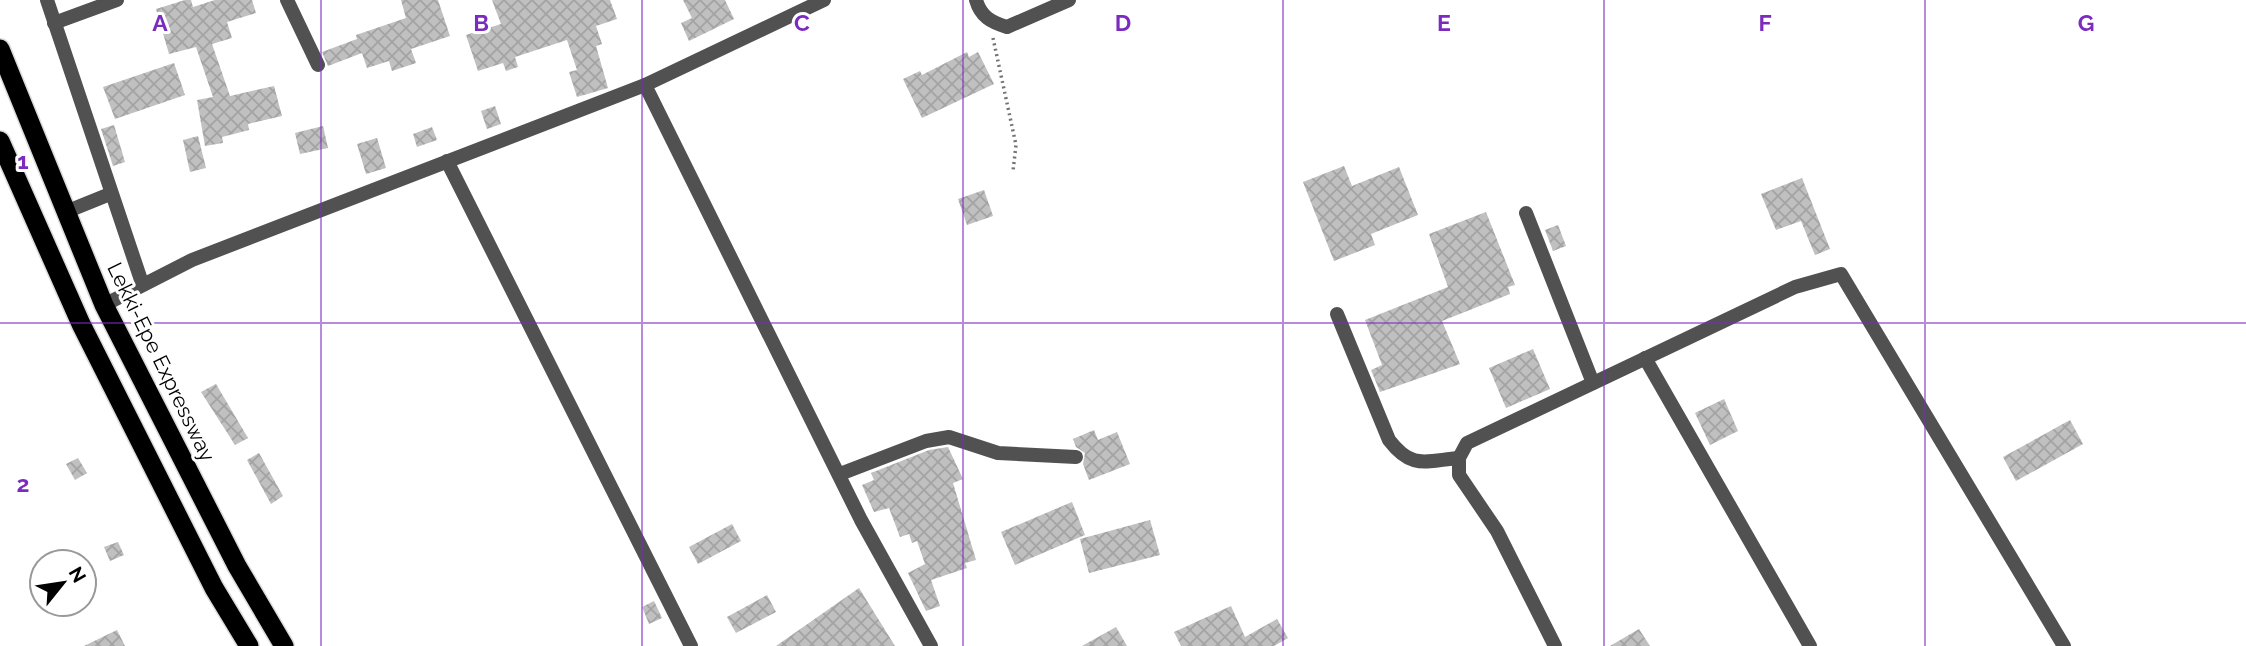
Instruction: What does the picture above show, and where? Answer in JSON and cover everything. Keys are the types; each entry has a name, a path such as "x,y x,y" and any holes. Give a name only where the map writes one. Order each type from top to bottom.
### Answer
{"highway":[{"name":"Lekki-Epe Expressway","path":"0,49 104,305 237,566 284,646"},
{"path":"0,141 81,324 214,588 249,646"}],"street":[{"path":"47,0 142,283"},
{"path":"54,23 117,0"},
{"path":"287,0 318,65"},
{"path":"104,305 142,283 192,260 645,85 824,0"},
{"path":"976,0 979,11 991,22 1007,27 1069,0"},
{"path":"645,85 861,520 931,646"},
{"path":"447,161 691,646"},
{"path":"68,211 110,194"},
{"path":"1526,213 1593,383"},
{"path":"1555,646 1497,531 1458,475 1459,458 1467,443 1795,287 1841,274 2064,646"},
{"path":"1337,314 1389,440 1401,455 1413,463 1459,458"},
{"path":"1645,358 1810,646"},
{"path":"840,474 915,444 949,437 998,453 1076,457"}],"path":[{"path":"991,22 998,72 1016,145 1013,171"}],"building":[{"path":"191,0 193,7 215,0 252,0 256,13 227,22 232,38 212,44 230,96 274,86 282,116 248,124 249,130 222,137 223,143 205,146 197,100 213,97 196,47 169,54 156,9"},
{"path":"401,0 438,0 450,36 411,49 416,63 392,71 389,61 367,68 362,53 328,66 322,52 357,39 356,35 406,18"},
{"path":"492,0 610,0 617,19 596,26 602,44 596,46 608,88 577,97 569,72 577,70 567,40 515,57 518,67 506,71 503,63 478,71 466,35 501,24"},
{"path":"683,0 725,0 734,19 689,41 681,23 692,18"},
{"path":"967,52 969,57 978,52 994,84 922,118 903,79 920,71 922,75"},
{"path":"174,63 185,95 115,119 103,87"},
{"path":"495,106 501,124 487,129 481,111"},
{"path":"114,125 125,162 113,166 101,129"},
{"path":"323,126 328,148 300,154 295,133"},
{"path":"432,127 437,140 417,147 413,134"},
{"path":"198,136 206,168 190,172 183,140"},
{"path":"377,138 386,168 366,174 357,144"},
{"path":"1344,166 1352,186 1399,167 1418,215 1371,234 1375,245 1334,261 1303,182"},
{"path":"1802,178 1830,249 1815,255 1801,221 1776,230 1761,194"},
{"path":"984,190 993,216 967,225 958,199"},
{"path":"1486,212 1515,285 1508,287 1510,294 1442,321 1460,364 1380,392 1371,370 1382,365 1365,320 1448,287 1429,234"},
{"path":"1558,225 1566,246 1553,251 1545,230"},
{"path":"1533,349 1550,389 1506,408 1489,368"},
{"path":"216,384 248,438 235,445 201,392"},
{"path":"1724,399 1738,431 1710,445 1695,413"},
{"path":"2070,420 2083,444 2016,481 2003,457"},
{"path":"1094,430 1098,440 1117,432 1130,464 1089,480 1083,464 1085,453 1076,447 1073,439"},
{"path":"948,447 963,479 953,483 976,560 965,563 967,568 931,580 940,606 926,611 908,573 925,564 917,541 912,543 909,534 900,537 889,508 874,512 862,485 874,480 871,473 929,450"},
{"path":"259,453 283,496 271,504 247,460"},
{"path":"78,458 87,473 75,480 66,464"},
{"path":"1072,502 1085,535 1015,565 1001,532"},
{"path":"1150,520 1160,555 1089,573 1080,539"},
{"path":"732,524 741,541 698,564 689,547"},
{"path":"118,542 124,555 110,561 104,547"},
{"path":"859,588 895,646 776,646"},
{"path":"767,595 776,612 736,633 727,617"},
{"path":"654,601 662,618 649,624 642,607"},
{"path":"1231,606 1245,637 1277,619 1288,638 1274,646 1181,646 1174,632"},
{"path":"1116,627 1127,646 1082,646"},
{"path":"1639,629 1650,646 1610,646"},
{"path":"117,630 125,646 84,646"}]}
